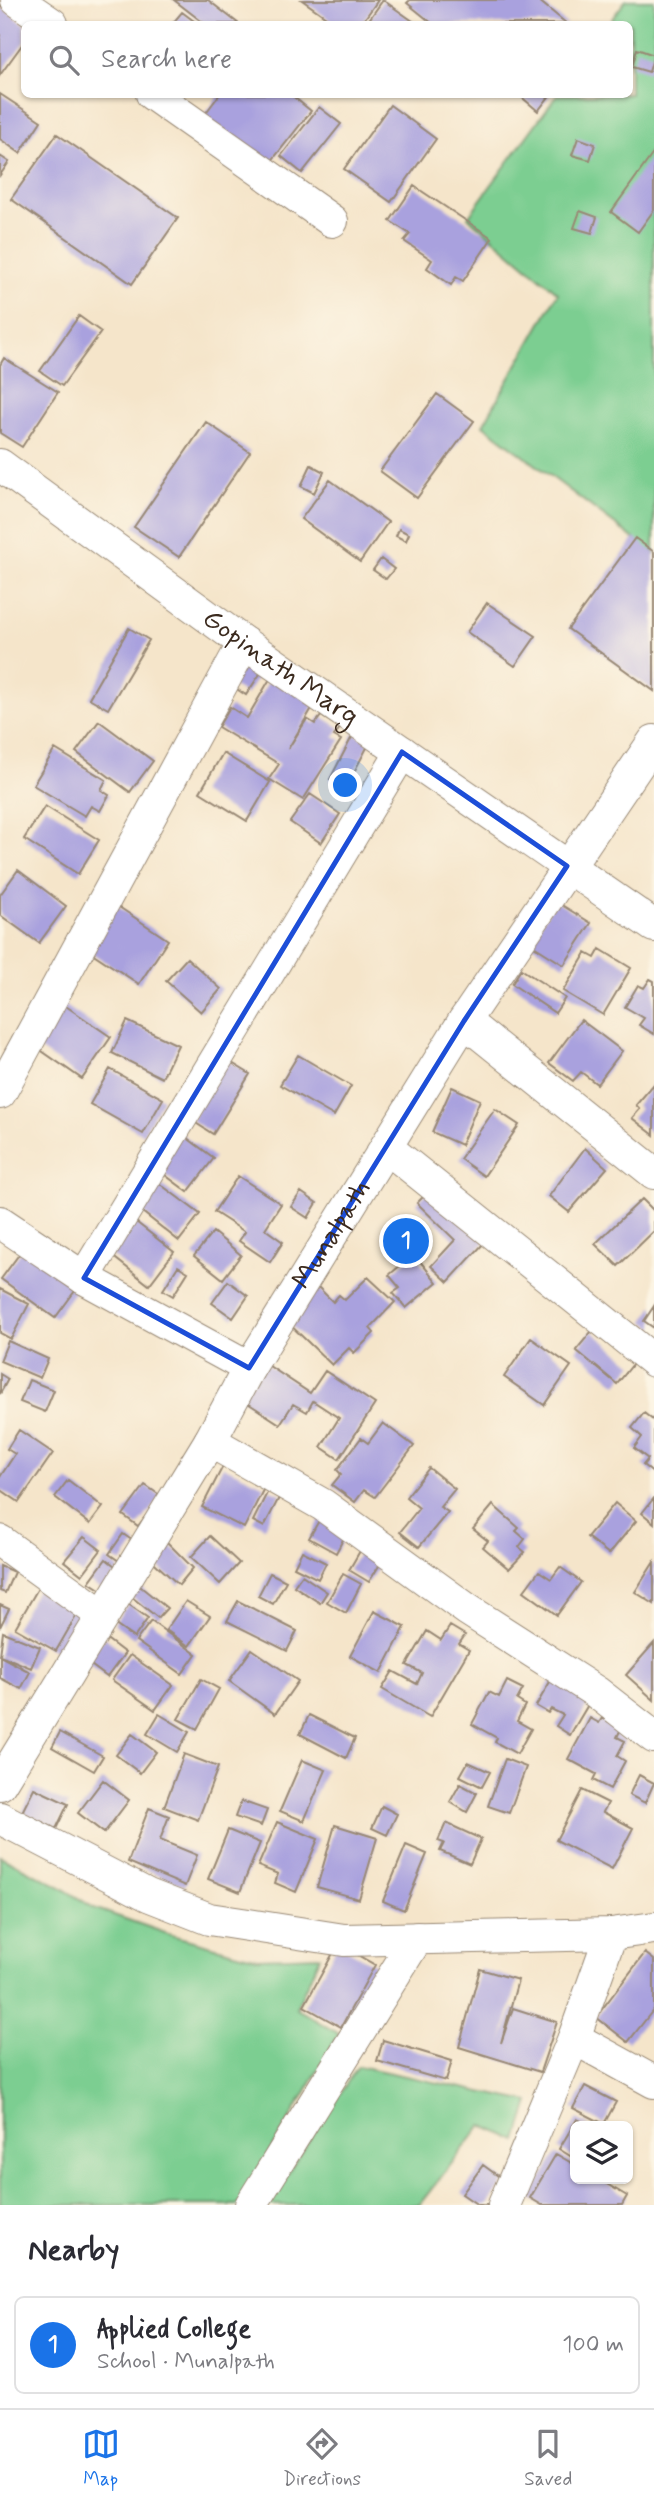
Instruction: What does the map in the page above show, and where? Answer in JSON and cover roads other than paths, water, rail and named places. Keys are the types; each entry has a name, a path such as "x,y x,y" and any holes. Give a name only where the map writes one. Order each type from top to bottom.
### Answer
{"street":[{"path":"17,0 48,21"},
{"path":"158,98 332,221"},
{"name":"Gopinath Marg","path":"0,465 244,643 654,926"},
{"path":"0,1093 244,643"},
{"path":"386,1147 464,1021 654,741"},
{"path":"84,1278 402,752"},
{"path":"464,1021 654,1173"},
{"name":"Munalpath","path":"0,1784 210,1441 249,1368 386,1147 654,1361"},
{"path":"0,1222 84,1278 249,1368"},
{"path":"210,1441 323,1505 468,1609 596,1692 654,1737"},
{"path":"0,1541 103,1615"},
{"path":"0,1818 148,1895 209,1919 344,1940 611,1934 654,1928"},
{"path":"504,2205 574,2038 611,1934"},
{"path":"251,2205 417,1938"},
{"path":"574,2038 654,2082"}],"place":[{"name":"Applied College","path":"406,1241"}]}
